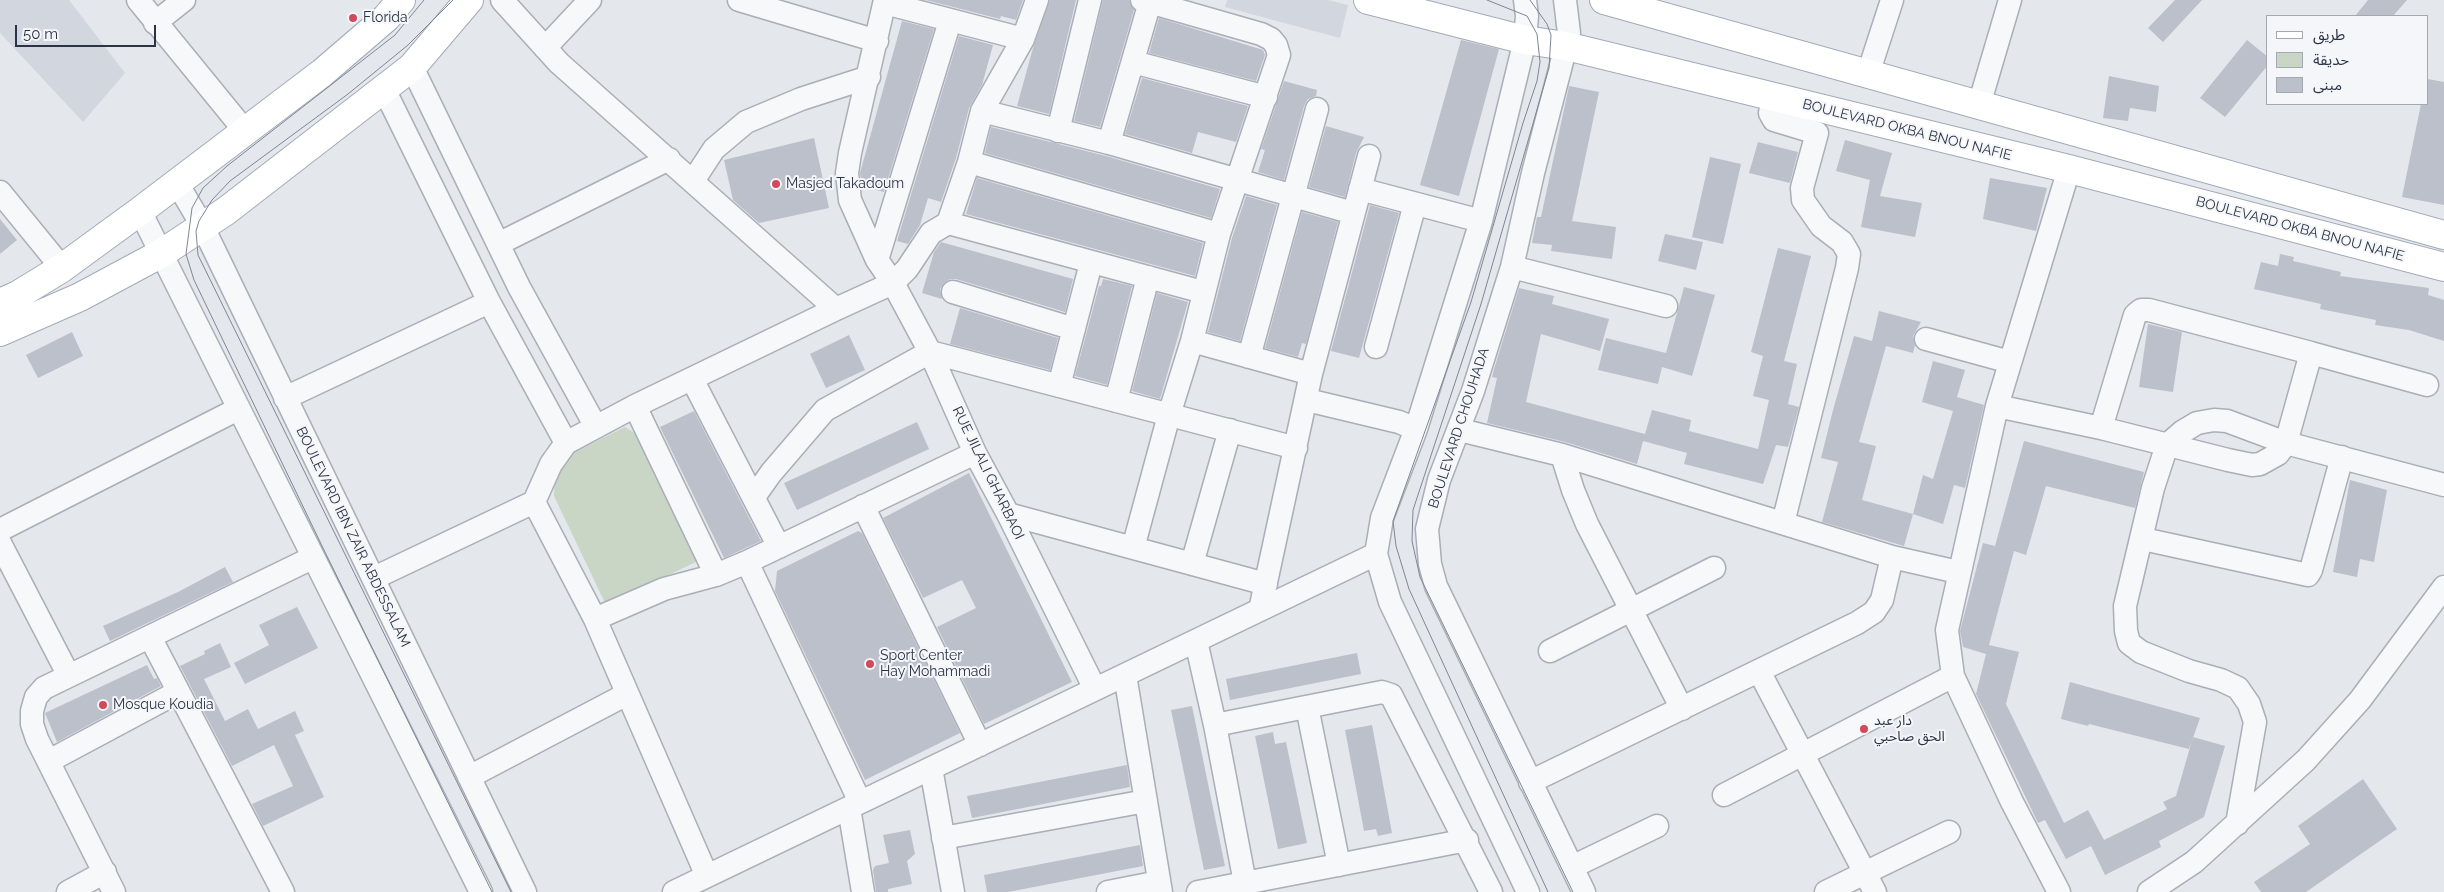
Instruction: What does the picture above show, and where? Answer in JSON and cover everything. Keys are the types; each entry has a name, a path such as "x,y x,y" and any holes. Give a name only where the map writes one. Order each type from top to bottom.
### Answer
{"main road":[{"path":"0,303 18,295 62,268 140,212 322,74 386,18 401,0"},
{"path":"0,332 80,298 202,227 412,66 469,0"},
{"name":"BOULEVARD OKBA BNOU NAFIE","path":"1368,0 1525,40 1566,46 1773,97 1820,121 2070,169 2444,267"},
{"path":"1604,0 2444,236"}],"street":[{"path":"138,0 155,23 246,131"},
{"path":"155,23 184,0"},
{"path":"502,0 545,48 836,309"},
{"path":"545,48 590,0"},
{"path":"739,0 878,41"},
{"path":"374,578 534,502 551,464 566,443 635,406 836,309 893,284 907,269 931,233 948,223 969,162 982,111 1023,39 1037,0"},
{"path":"1058,131 1090,0"},
{"path":"1525,0 1527,16 1525,40 1481,220 1416,429 1382,518 1376,554 1390,602 1528,892"},
{"name":"BOULEVARD CHOUHADA","path":"1566,0 1569,33 1533,173 1512,267 1460,430 1439,480 1427,529 1430,564 1436,586 1584,892"},
{"path":"1868,74 1892,0"},
{"path":"1979,105 2010,0"},
{"path":"885,1 950,21 1023,39"},
{"name":"RUE JILALI GHARBAOI","path":"885,1 878,41 848,173 850,200 877,260 893,284 930,352 975,453 1008,514 1095,689"},
{"path":"1109,143 1133,62 1146,1 1271,39 1276,45 1279,55 1219,234 1192,341 1169,415 1133,548"},
{"path":"877,260 950,21"},
{"path":"1133,62 1266,98"},
{"path":"412,66 498,244 596,427"},
{"path":"693,181 714,149 746,122 801,99 869,77"},
{"path":"384,89 493,310 566,443"},
{"path":"1249,357 1318,110"},
{"path":"982,111 1109,143 1353,213"},
{"path":"1783,523 1849,254 1842,242 1821,226 1802,200 1802,188 1820,121"},
{"path":"1260,610 1307,400 1311,374 1369,156"},
{"path":"498,244 669,159"},
{"path":"969,162 1219,234"},
{"path":"2059,892 2012,802 1953,676 1947,630 1958,572 1997,406 2070,169"},
{"name":"BOULEVARD IBN ZAIR ABDESSALAM","path":"177,183 202,227 374,578 468,777 526,892"},
{"path":"1360,189 1481,220"},
{"path":"0,192 62,268"},
{"path":"1376,347 1415,204"},
{"path":"140,212 162,252 312,558 481,892"},
{"path":"948,223 1203,292"},
{"path":"1059,386 1091,263"},
{"path":"1512,267 1666,306"},
{"path":"1116,401 1148,277"},
{"path":"953,292 1074,329"},
{"path":"286,398 493,310 528,302"},
{"path":"2101,428 2135,315 2141,310 2149,310 2426,385"},
{"path":"1926,339 2010,362"},
{"path":"1192,341 1311,374"},
{"path":"754,497 771,473 825,410 930,352 1296,448"},
{"path":"1997,406 2101,428 2252,465 2278,454 2286,443 2311,353"},
{"path":"692,379 779,547"},
{"path":"1307,400 1398,422 1416,429"},
{"path":"635,406 716,575"},
{"path":"0,530 238,409"},
{"path":"2237,824 2254,722 2250,704 2238,688 2222,680 2189,671 2141,652 2129,643 2126,631 2125,606 2143,539 2153,488 2167,445 2182,432 2197,423 2214,420 2228,421 2286,443 2444,485"},
{"path":"1192,564 1230,430"},
{"path":"1460,430 1562,455 1892,557 1958,572"},
{"path":"595,619 664,589 716,575 747,562 975,453"},
{"path":"1562,455 1573,490 1587,524 1682,709"},
{"path":"2143,539 2308,575 2342,457"},
{"path":"534,502 595,619 707,876"},
{"path":"863,506 980,745"},
{"path":"1008,514 1266,584"},
{"path":"0,543 69,676"},
{"path":"674,892 1376,554"},
{"path":"1530,782 1857,623 1874,612 1882,600 1892,557"},
{"path":"68,892 109,882 48,761 32,724 32,710 36,697 44,688 312,558"},
{"path":"747,562 855,805 863,892"},
{"path":"1550,651 1714,568"},
{"path":"2149,892 2194,862 2306,760 2360,700 2444,588"},
{"path":"150,637 282,892"},
{"path":"1196,641 1215,725 1245,883"},
{"path":"1759,671 1870,883"},
{"path":"1108,892 1160,887 1125,675"},
{"path":"1724,795 1953,676"},
{"path":"48,761 178,692"},
{"path":"1215,725 1382,692 1391,695 1467,840 1491,892"},
{"path":"468,777 627,694"},
{"path":"1307,708 1339,865"},
{"path":"931,768 953,892"},
{"path":"943,838 1146,801"},
{"path":"1572,867 1658,826"},
{"path":"1826,892 1870,883 1948,832"},
{"path":"1198,892 1467,840"}],"shaded area":[{"path":"0,0 69,0 125,73 83,122 0,33"},
{"path":"1227,0 1328,0 1348,5 1340,38 1225,7"}],"green space":[{"path":"625,427 643,438 702,559 606,605 554,496 555,462"}],"building":[{"path":"926,0 1023,0 1016,20 1001,16 1000,19"},
{"path":"1050,0 1076,0 1049,114 1017,106 1033,48"},
{"path":"1103,0 1129,0 1134,10 1100,127 1074,121"},
{"path":"2175,0 2202,0 2163,42 2148,28"},
{"path":"2368,0 2407,0 2394,15 2356,15"},
{"path":"1159,18 1263,50 1265,55 1256,81 1149,53"},
{"path":"902,21 934,29 884,192 862,186 860,173"},
{"path":"959,36 993,45 982,85 969,108 956,158 941,202 928,198 920,225 908,244 897,241"},
{"path":"1461,40 1499,49 1459,196 1420,185"},
{"path":"2247,40 2266,55 2266,67 2225,117 2200,98"},
{"path":"2109,76 2159,86 2156,112 2130,108 2128,121 2103,118"},
{"path":"1142,78 1248,106 1236,142 1198,132 1192,153 1125,134"},
{"path":"2429,79 2444,82 2444,205 2402,197 2421,105 2429,105"},
{"path":"1284,81 1317,90 1316,96 1308,99 1304,106 1284,180 1258,172 1265,150 1261,149"},
{"path":"1569,86 1599,92 1572,221 1616,227 1612,259 1551,251 1552,245 1532,243 1537,217 1541,217"},
{"path":"1326,126 1364,137 1356,153 1345,197 1309,187"},
{"path":"991,127 1106,156 1220,189 1211,218 985,153"},
{"name":"Masjed Takadoum","path":"814,138 829,208 759,223 733,200 724,160"},
{"path":"1845,140 1892,153 1880,196 1922,203 1915,237 1861,227 1870,180 1836,171"},
{"path":"1758,142 1798,152 1790,183 1749,173"},
{"path":"1710,157 1741,164 1723,244 1692,237"},
{"path":"977,178 1203,243 1195,276 966,214"},
{"path":"1990,178 2047,188 2036,231 1983,219"},
{"path":"1246,196 1277,205 1240,341 1208,332 1232,238"},
{"path":"1370,205 1399,213 1359,358 1331,351"},
{"path":"1302,212 1338,222 1306,344 1302,343 1298,357 1265,348"},
{"path":"0,219 17,240 0,254"},
{"path":"1665,234 1703,242 1696,270 1658,261"},
{"path":"941,242 1073,279 1065,312 956,279 950,279 944,283 940,289 942,299 922,293 934,252"},
{"path":"1778,248 1811,256 1784,361 1797,364 1788,404 1799,407 1788,447 1776,445 1763,484 1684,464 1687,453 1643,441 1637,464 1565,442 1487,423 1497,378 1492,377 1519,288 1554,296 1552,304 1609,319 1600,351 1541,334 1526,402 1645,434 1652,410 1691,420 1689,431 1758,449 1769,400 1753,396 1763,356 1751,352"},
{"path":"2280,254 2294,257 2293,261 2341,272 2340,276 2429,288 2428,295 2444,300 2444,341 2409,330 2375,325 2376,320 2320,309 2321,304 2254,289 2261,262 2278,266"},
{"path":"1103,279 1132,286 1107,385 1075,376 1099,286 1101,286"},
{"path":"1684,287 1715,295 1692,376 1662,367 1658,384 1598,370 1606,338 1666,353"},
{"path":"1157,293 1188,302 1160,399 1132,391"},
{"path":"960,308 1058,338 1050,370 950,344"},
{"path":"1879,311 1921,322 1913,336 1915,345 1913,353 1886,346 1859,442 1876,446 1862,500 1913,514 1904,546 1822,522 1838,462 1821,458 1833,410 1854,336 1872,341"},
{"path":"2148,324 2182,332 2173,392 2139,387"},
{"path":"72,332 83,356 38,378 26,355"},
{"path":"849,335 865,370 826,388 810,354"},
{"path":"1933,361 1965,370 1957,397 1984,405 1965,488 1954,485 1943,524 1913,514 1923,475 1933,479 1953,411 1922,402"},
{"path":"694,411 761,541 724,558 660,427"},
{"path":"917,422 929,449 797,510 784,483"},
{"path":"2024,441 2144,472 2135,508 2046,486 2026,555 2014,551 1989,645 2019,652 2006,704 2064,823 2088,810 2104,840 2167,809 2163,802 2176,796 2193,737 2225,746 2204,817 2159,841 2161,847 2105,875 2091,846 2066,859 2045,820 2038,823 1976,694 1986,654 1963,647 1960,631 1983,543 1995,546"},
{"path":"969,473 1072,682 984,724 937,627 976,608 962,580 923,598 883,518"},
{"path":"2350,480 2387,490 2374,562 2360,559 2357,577 2333,572"},
{"name":"Sport Center Hay Mohammadi","path":"858,531 862,533 960,733 865,780 775,591 777,571"},
{"path":"225,567 233,582 110,641 103,626 178,592"},
{"path":"297,607 318,648 245,684 234,663 269,645 259,625"},
{"path":"220,643 231,667 204,679 225,721 248,709 258,729 295,711 304,731 295,735 324,797 263,826 252,804 293,786 274,745 232,766 180,666 205,654 204,651"},
{"path":"1357,653 1361,674 1230,700 1226,679"},
{"name":"Mosque Koudia","path":"147,665 154,679 157,678 161,686 57,742 45,713"},
{"path":"2070,682 2200,718 2189,749 2089,724 2088,726 2061,719"},
{"path":"1192,706 1225,866 1204,870 1171,710"},
{"path":"1372,725 1392,833 1378,836 1376,829 1364,831 1345,730"},
{"path":"1273,732 1275,744 1286,742 1307,843 1278,849 1255,736"},
{"path":"1127,765 1130,787 972,818 967,796"},
{"path":"2363,779 2397,829 2306,892 2261,892 2254,882 2310,844 2298,826"},
{"path":"910,830 915,854 907,861 912,884 888,889 888,892 876,892 873,870 875,866 889,863 883,835"},
{"path":"1140,845 1143,866 1008,892 987,892 984,875"}],"tram line":[{"path":"424,0 395,35 227,166 203,188 192,208 186,254 194,280 492,892"},
{"path":"453,0 408,45 348,94 230,181 212,200 199,221 196,231 198,255 511,892"},
{"path":"1487,0 1527,16 1537,34 1540,62 1537,81 1471,302 1393,521 1396,546 1409,589 1548,892"},
{"path":"1530,0 1547,24 1551,35 1549,68 1481,304 1413,510 1412,541 1420,577 1573,892"}],"place":[{"name":"Florida","path":"353,18"},
{"name":"Masjed Takadoum","path":"776,184"},
{"name":"Sport Center Hay Mohammadi","path":"870,664"},
{"name":"Mosque Koudia","path":"103,705"},
{"name":"دار عبد الحق صاحبي","path":"1864,729"}]}
